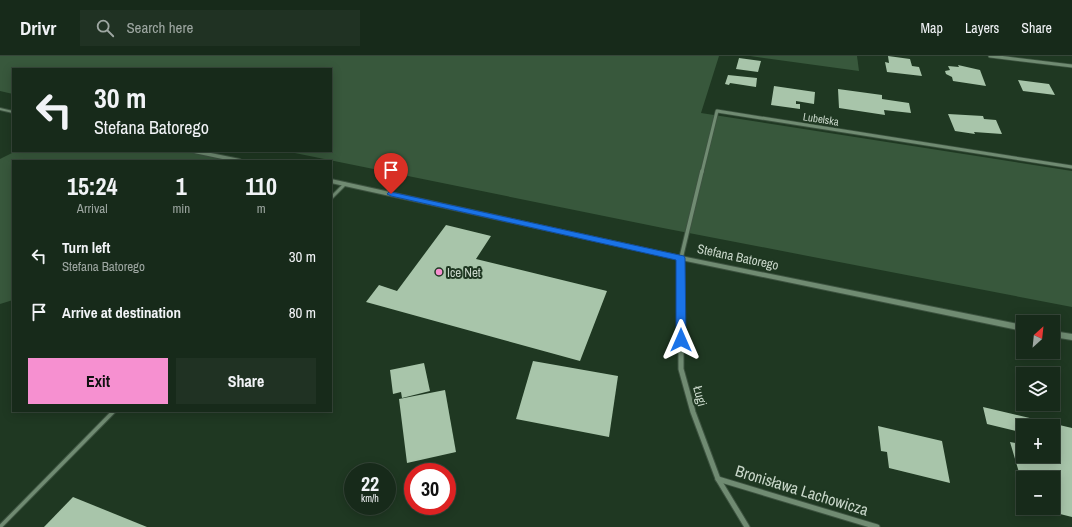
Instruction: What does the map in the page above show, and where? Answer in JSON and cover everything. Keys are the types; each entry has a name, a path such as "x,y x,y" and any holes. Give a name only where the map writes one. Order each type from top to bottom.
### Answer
{"street":[{"path":"990,56 1072,66"},
{"path":"0,109 12,112"},
{"name":"Lubelska","path":"681,258 717,111 1072,167"},
{"path":"199,152 235,160"},
{"name":"Stefana Batorego","path":"332,181 681,258 1016,327"},
{"name":"Ługi","path":"681,258 681,369 693,412 718,478 747,527"},
{"path":"1060,335 1072,337"},
{"name":"Bronisława Lachowicza","path":"718,478 877,527"}],"lane":[{"path":"332,197 346,184"},
{"path":"0,527 113,412"}],"green space":[{"path":"0,56 719,56 701,113 1072,171 1072,307 663,228 290,152 332,152 332,68 12,68 12,94 0,91"},
{"path":"750,56 857,56 859,71"},
{"path":"14,152 199,152 235,160 12,160 12,300 0,304 0,159"}],"building":[{"path":"888,56 910,59 912,66 919,67 922,76 887,72 885,62 889,63"},
{"path":"739,58 761,61 758,72 736,69"},
{"path":"958,65 980,70 986,86 953,81 952,77 946,74 945,71 950,70 948,66 959,67"},
{"path":"728,75 757,78 756,87 730,83 729,85 725,84"},
{"path":"1018,80 1049,84 1055,95 1023,91"},
{"path":"774,86 815,92 814,104 796,101 796,104 800,104 800,109 771,105"},
{"path":"838,89 882,95 882,99 909,103 911,113 884,110 885,115 839,108"},
{"path":"948,114 983,116 984,119 996,120 1002,134 974,132 975,134 955,131"},
{"path":"446,225 491,236 476,259 607,291 580,361 366,302 379,285 397,291"},
{"path":"533,361 618,376 609,437 516,419"},
{"path":"424,363 430,391 402,398 401,392 393,394 390,370"},
{"path":"445,390 456,452 407,463 399,399"},
{"path":"983,407 1034,419 1016,419 1016,431 987,424"},
{"path":"1060,425 1072,428 1072,517 1060,514 1060,471 1019,471 1016,463 1060,463"},
{"path":"878,426 942,441 950,483 889,468 887,452 881,451"},
{"path":"1010,442 1016,443 1016,462"},
{"path":"73,497 147,527 44,527"}],"place":[{"name":"Ice Net","path":"439,272"}],"route":[{"path":"391,194 681,258 681,340"}]}
